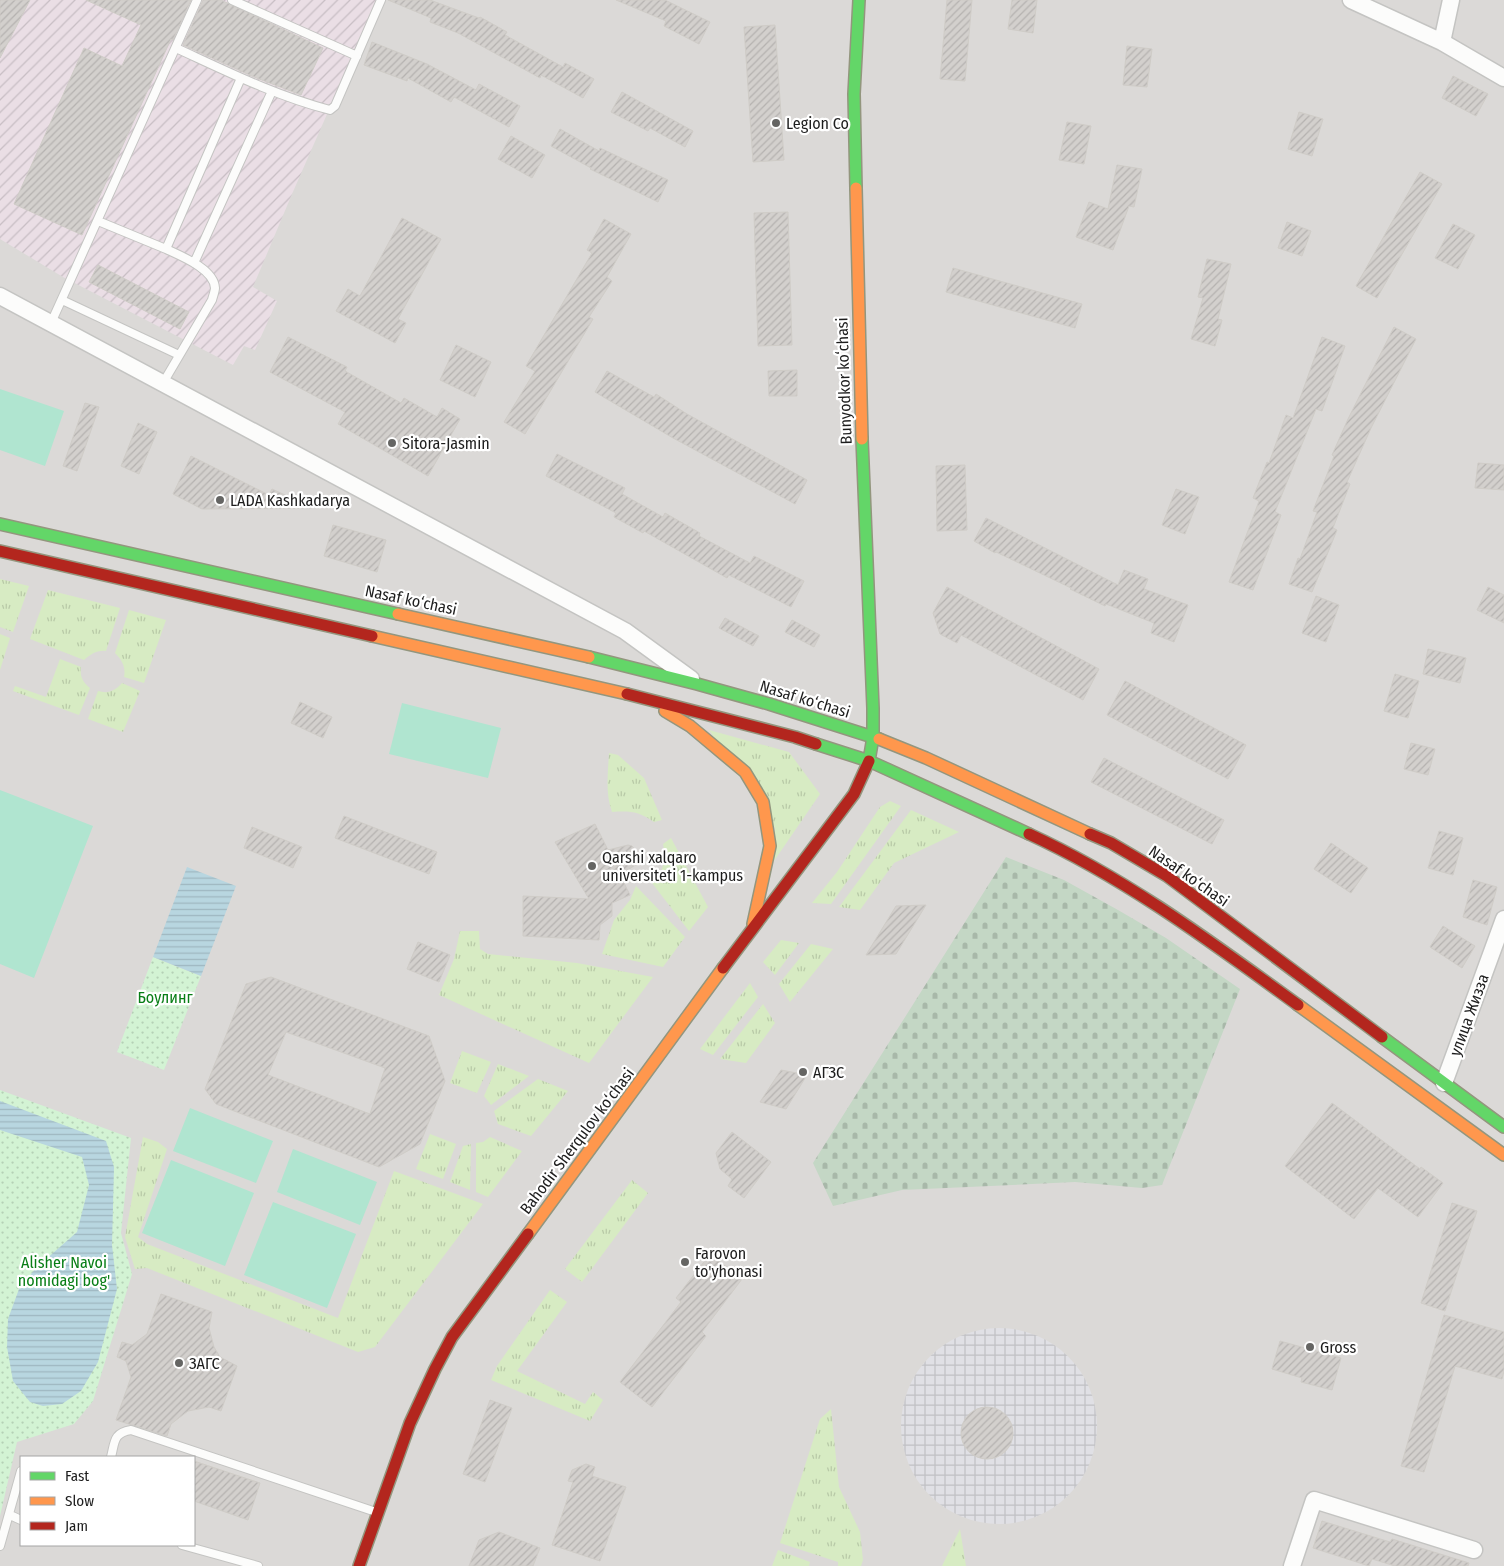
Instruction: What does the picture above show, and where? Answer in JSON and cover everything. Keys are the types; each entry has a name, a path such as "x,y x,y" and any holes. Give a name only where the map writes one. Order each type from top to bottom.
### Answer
{"main road":[{"name":"Bunyodkor koʻchasi","path":"859,0 854,94 858,291 873,737 869,761"},
{"name":"Nasaf ko‘chasi","path":"0,524 509,638 696,684 769,704 873,737 926,758 1111,844 1167,876 1284,966 1504,1127"},
{"path":"0,551 647,700 795,737 869,761 1057,847 1094,866 1149,899 1504,1155"},
{"path":"647,700 690,726 745,772 763,802 770,846 750,932"},
{"name":"Bahodir Sherqulov ko‘chasi","path":"359,1566 410,1423 435,1368 452,1337 854,794 869,761"}],"street":[{"path":"1351,0 1442,42 1504,78"},
{"path":"1442,42 1451,0"},
{"path":"0,296 625,631 696,684"},
{"name":"улица Жизза","path":"1444,1083 1504,919"},
{"path":"1292,1566 1314,1500 1474,1550"}],"lane":[{"path":"51,323 197,0"},
{"path":"232,0 356,56"},
{"path":"176,48 299,102 330,110 335,106 381,0"},
{"path":"166,249 241,78"},
{"path":"194,263 272,91"},
{"path":"98,221 166,249 194,263 211,276 215,288 212,300 163,383"},
{"path":"62,300 179,355"},
{"path":"111,1456 116,1437 122,1432 131,1430 378,1512"},
{"path":"0,1546 20,1475"},
{"path":"10,1515 20,1520"},
{"path":"186,1546 258,1566"}],"shaded area":[{"path":"0,0 1504,0 1504,1566 0,1566"},
{"path":"0,0 377,0 253,287 277,301 255,350 244,346 233,365 63,277 0,239"},
{"path":"1009,1328 1037,1335 1054,1344 1069,1356 1081,1371 1090,1388 1096,1407 1096,1445 1090,1464 1081,1481 1069,1496 1054,1508 1037,1517 1018,1523 989,1524 961,1517 944,1508 929,1496 917,1481 908,1464 902,1445 901,1416 908,1388 917,1371 929,1356 944,1344 961,1335 980,1329"}],"green space":[{"path":"0,389 64,411 45,466 0,450"},
{"path":"0,579 29,586 13,632 0,627"},
{"path":"48,590 120,608 106,651 94,653 84,660 30,639"},
{"path":"129,610 166,620 144,683 124,677 123,664 115,653"},
{"path":"0,634 10,638 0,670"},
{"path":"60,659 81,667 82,679 90,688 79,715 13,691 15,686 46,697"},
{"path":"122,683 140,691 123,732 88,719 98,691 111,691"},
{"path":"402,703 501,728 488,778 389,754"},
{"path":"709,730 789,752 820,794 774,861 775,828"},
{"path":"609,753 618,755 644,778 662,820 654,822 634,812 612,812 608,790"},
{"path":"0,790 93,826 34,978 0,964"},
{"path":"890,801 901,806 831,904 812,903 837,872 880,807"},
{"path":"911,810 959,832 894,863 860,910 839,907"},
{"path":"671,838 708,907 689,931 652,883 663,865 665,856 663,844"},
{"path":"1006,857 1064,880 1118,910 1166,938 1240,989 1162,1185 1142,1188 1075,1182 902,1190 833,1206 813,1163"},
{"path":"636,886 685,937 663,967 602,954 614,920 630,900"},
{"path":"460,931 479,931 480,949 488,954 577,963 653,977 589,1063 439,995 454,959"},
{"path":"781,940 799,943 775,975 763,962"},
{"path":"811,944 833,949 790,1002 779,984"},
{"name":"Боулинг","path":"153,957 201,976 164,1070 117,1052"},
{"path":"750,983 758,997 713,1055 700,1049"},
{"path":"763,1004 775,1023 746,1063 720,1059"},
{"path":"462,1051 491,1062 477,1093 450,1083"},
{"path":"498,1064 529,1076 491,1105 484,1096"},
{"path":"538,1079 568,1091 531,1136 498,1124 494,1111"},
{"name":"Alisher Navoi nomidagi bog'","path":"0,1090 131,1138 121,1233 132,1274 93,1401 74,1424 17,1442 0,1516"},
{"path":"190,1108 273,1141 256,1183 173,1151"},
{"path":"430,1134 456,1144 443,1179 416,1169"},
{"path":"143,1137 158,1142 167,1149 138,1237 147,1244 338,1318 394,1171 483,1204 375,1347 358,1352 147,1268 135,1269 125,1237"},
{"path":"490,1137 522,1151 488,1197 476,1192 476,1143 483,1142"},
{"path":"471,1144 470,1190 450,1182 463,1146"},
{"path":"293,1149 377,1182 360,1225 277,1192"},
{"path":"171,1160 254,1193 225,1266 142,1233"},
{"path":"632,1180 648,1193 582,1282 565,1269"},
{"path":"273,1202 356,1234 327,1308 244,1275"},
{"path":"550,1290 567,1302 517,1371 585,1404 593,1392 603,1400 590,1421 491,1380 497,1366"},
{"path":"831,1409 839,1487 860,1532 863,1560 861,1566 838,1566 838,1562 780,1543 820,1419"},
{"path":"960,1529 966,1566 942,1566"},
{"path":"778,1550 810,1562 809,1566 772,1566"}],"water":[{"path":"187,867 236,886 201,976 153,957"},
{"path":"0,1101 106,1141 114,1167 112,1245 117,1289 98,1362 81,1391 62,1404 43,1406 30,1402 13,1381 7,1347 8,1319 19,1289 36,1268 77,1232 89,1185 82,1157 0,1130"}],"building":[{"path":"0,0 30,0 0,58"},
{"path":"86,0 191,0 173,40 171,39 82,235 14,204 84,48 122,66 141,25"},
{"path":"203,0 221,0 323,48 301,95 254,77 183,45"},
{"path":"388,0 430,0 480,17 507,32 505,35 563,67 565,63 594,79 583,98 541,75 540,78 458,33 430,22 431,18"},
{"path":"616,0 665,0 710,22 699,44 664,26 666,21"},
{"path":"947,0 972,0 965,81 940,79"},
{"path":"1012,0 1037,0 1033,33 1008,29"},
{"path":"775,25 784,160 753,162 744,27"},
{"path":"372,42 427,64 476,90 479,84 520,106 509,127 454,97 451,102 408,78 407,81 364,65"},
{"path":"1127,46 1152,49 1147,87 1123,85"},
{"path":"1453,76 1488,94 1476,116 1442,98"},
{"path":"622,92 693,131 685,147 650,128 648,131 611,112"},
{"path":"1299,112 1323,119 1312,156 1288,149"},
{"path":"1067,122 1091,126 1084,164 1059,160"},
{"path":"560,129 599,151 600,148 668,180 658,202 590,169 551,146"},
{"path":"511,136 545,155 532,178 498,159"},
{"path":"1117,165 1142,169 1134,207 1129,206 1113,250 1076,237 1089,202 1108,209"},
{"path":"1420,172 1442,184 1377,298 1356,286"},
{"path":"788,212 792,345 758,346 754,213"},
{"path":"402,218 441,239 398,319 406,323 395,343 336,311 348,289 360,296"},
{"path":"604,219 631,234 607,277 612,281 589,317 593,319 525,434 504,422 535,371 526,366 592,253 587,250"},
{"path":"1287,222 1311,231 1302,256 1278,248"},
{"path":"1453,224 1475,235 1458,269 1435,258"},
{"path":"1207,259 1231,264 1218,319 1222,320 1215,346 1191,339 1203,298 1198,297"},
{"path":"98,265 189,312 180,329 89,282"},
{"path":"953,268 1082,304 1075,328 946,292"},
{"path":"1394,327 1416,339 1371,428 1347,482 1350,484 1333,528 1337,530 1312,592 1289,584 1317,512 1313,511 1334,456 1332,455"},
{"path":"288,337 347,367 345,371 401,403 404,398 437,417 442,408 460,419 428,476 338,424 345,412 270,372"},
{"path":"1322,337 1345,346 1322,411 1316,409 1275,512 1281,515 1253,590 1229,582 1259,501 1253,498 1267,462 1269,463 1286,415 1293,418"},
{"path":"456,345 491,362 475,397 440,380"},
{"path":"797,370 797,396 769,396 768,371"},
{"path":"607,371 654,397 656,394 687,414 807,480 795,504 673,438 595,392"},
{"path":"85,403 99,407 77,471 63,466"},
{"path":"138,423 157,432 139,474 121,466"},
{"path":"557,454 625,488 622,494 663,517 665,513 700,533 699,536 750,563 754,556 804,581 791,607 729,575 727,578 644,531 643,533 614,517 616,513 546,476"},
{"path":"191,456 269,495 272,489 313,508 202,509 173,494"},
{"path":"1478,463 1504,465 1504,490 1475,488"},
{"path":"965,465 967,530 937,531 936,466"},
{"path":"1176,489 1199,497 1185,534 1162,525"},
{"path":"986,518 1118,585 1124,570 1148,579 1144,589 1188,605 1174,642 1151,633 1154,623 1106,604 1105,606 974,541"},
{"path":"333,525 386,540 377,572 324,556"},
{"path":"947,587 1099,669 1083,700 961,635 957,643 940,634 933,613"},
{"path":"1488,587 1504,595 1504,623 1477,610"},
{"path":"1316,596 1339,605 1326,642 1302,633"},
{"path":"725,618 759,636 753,646 719,628"},
{"path":"792,620 820,635 814,647 785,632"},
{"path":"1428,649 1466,658 1460,683 1423,674"},
{"path":"1395,674 1419,681 1408,718 1384,711"},
{"path":"1125,681 1246,745 1228,779 1107,715"},
{"path":"300,702 332,717 323,738 291,723"},
{"path":"1411,743 1435,749 1428,775 1404,769"},
{"path":"1104,758 1224,820 1212,844 1091,782"},
{"path":"344,816 437,852 429,874 335,838"},
{"name":"Qarshi xalqaro universiteti 1-kampus","path":"595,824 608,850 628,845 632,846 637,852 637,864 620,875 630,895 612,903 612,916 600,925 599,940 523,936 523,896 589,899 555,842"},
{"path":"252,827 302,847 293,868 244,848"},
{"path":"1439,831 1463,838 1453,875 1428,868"},
{"path":"1331,843 1368,868 1351,893 1314,869"},
{"path":"1473,880 1497,887 1487,925 1463,917"},
{"path":"926,905 896,954 866,955 896,906"},
{"path":"1443,926 1475,946 1462,968 1430,947"},
{"path":"418,942 450,955 439,982 407,969"},
{"path":"271,977 429,1036 445,1081 420,1144 379,1167 216,1104 205,1089 246,984","holes":["286,1032 385,1068 370,1114 268,1075"]},
{"path":"781,1070 807,1075 786,1109 760,1102"},
{"path":"1332,1103 1420,1169 1421,1167 1443,1183 1418,1217 1378,1188 1354,1219 1285,1166"},
{"path":"732,1132 771,1162 744,1198 728,1186 732,1179 720,1169 716,1153"},
{"path":"1452,1203 1477,1211 1445,1311 1421,1303"},
{"path":"710,1254 742,1279 702,1332 706,1336 652,1407 620,1382 681,1302 676,1298"},
{"name":"ЗАГС","path":"161,1294 212,1312 209,1328 214,1347 220,1357 237,1366 221,1411 209,1407 188,1411 171,1424 167,1436 116,1420 131,1377 126,1361 117,1357 122,1342 132,1345 147,1334"},
{"path":"1444,1315 1504,1332 1504,1371 1502,1379 1455,1366 1424,1472 1401,1466"},
{"path":"1280,1341 1341,1358 1332,1390 1301,1382 1302,1378 1272,1369"},
{"path":"490,1400 512,1408 485,1482 463,1474"},
{"path":"982,1407 992,1407 1006,1414 1013,1428 1013,1438 1006,1452 992,1459 982,1459 972,1455 965,1448 961,1438 961,1428 965,1418 972,1411"},
{"path":"195,1461 260,1483 248,1520 195,1501"},
{"path":"586,1464 595,1467 592,1476 626,1487 600,1561 552,1545 573,1482 568,1481 572,1470"},
{"path":"1322,1521 1390,1542 1392,1539 1469,1563 1468,1566 1395,1566 1372,1559 1369,1566 1313,1548"},
{"path":"499,1532 540,1548 533,1566 469,1566 479,1540"}],"traffic: fast":[{"path":"856,188 854,94 859,0"},
{"path":"862,439 873,708 873,737 869,761"},
{"path":"0,524 398,614"},
{"path":"589,657 769,704 879,739"},
{"path":"816,744 869,761 1029,834"},
{"path":"1382,1037 1504,1127"}],"traffic: slow":[{"path":"856,188 862,439"},
{"path":"398,614 589,657"},
{"path":"372,636 627,694"},
{"path":"665,711 690,726 745,772 763,802 770,846 753,924"},
{"path":"879,739 926,758 1090,834"},
{"path":"528,1234 723,968"},
{"path":"1298,1005 1504,1155"}],"traffic: jam":[{"path":"0,551 372,636"},
{"path":"627,694 816,744"},
{"path":"723,968 854,794 869,761"},
{"path":"1029,834 1134,891 1200,935 1298,1005"},
{"path":"1090,834 1111,843 1167,876 1382,1037"},
{"path":"359,1566 410,1423 435,1369 452,1337 528,1234"}],"place":[{"name":"Legion Co","path":"776,123"},
{"name":"Sitora-Jasmin","path":"392,443"},
{"name":"LADA Kashkadarya","path":"220,500"},
{"name":"Qarshi xalqaro universiteti 1-kampus","path":"592,866"},
{"name":"АГЗС","path":"803,1072"},
{"name":"Farovon to'yhonasi","path":"685,1262"},
{"name":"Gross","path":"1310,1347"},
{"name":"ЗАГС","path":"179,1363"}]}
